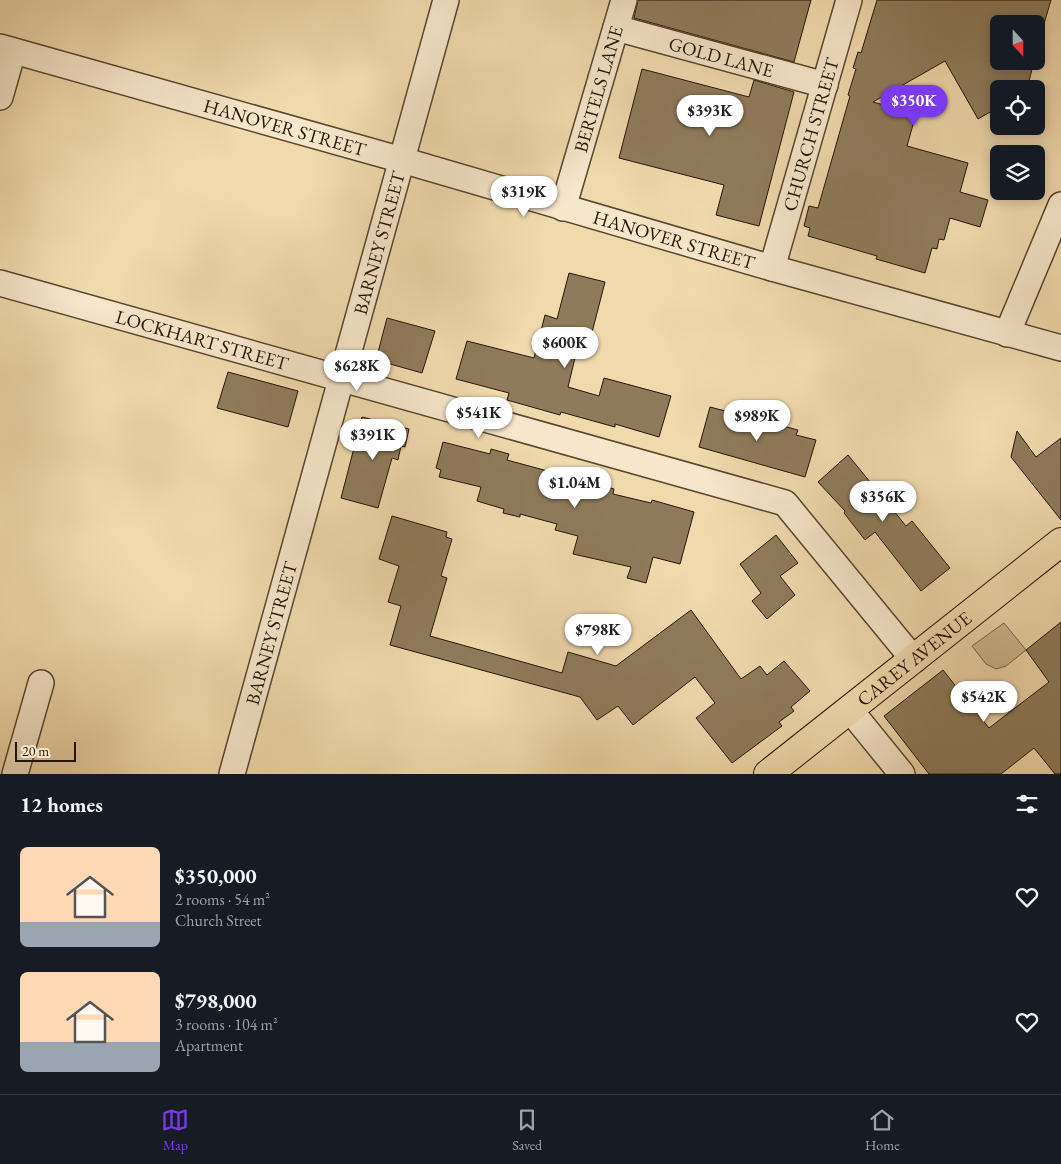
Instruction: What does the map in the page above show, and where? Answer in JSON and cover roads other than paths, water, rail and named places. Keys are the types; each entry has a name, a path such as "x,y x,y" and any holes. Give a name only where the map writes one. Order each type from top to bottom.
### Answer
{"main road":[{"name":"CAREY AVENUE","path":"768,774 1061,542"}],"street":[{"name":"BARNEY STREET","path":"232,774 446,0"},
{"name":"BERTELS LANE","path":"563,208 624,0"},
{"name":"CHURCH STREET","path":"772,268 849,0"},
{"name":"GOLD LANE","path":"616,28 825,85"},
{"name":"HANOVER STREET","path":"6,49 402,160 772,268 1061,348"},
{"path":"0,97 6,49"},
{"path":"1007,334 1061,205"},
{"name":"LOCKHART STREET","path":"0,283 340,380 785,503 914,660"},
{"path":"15,774 41,683"},
{"path":"850,710 902,774"}]}
